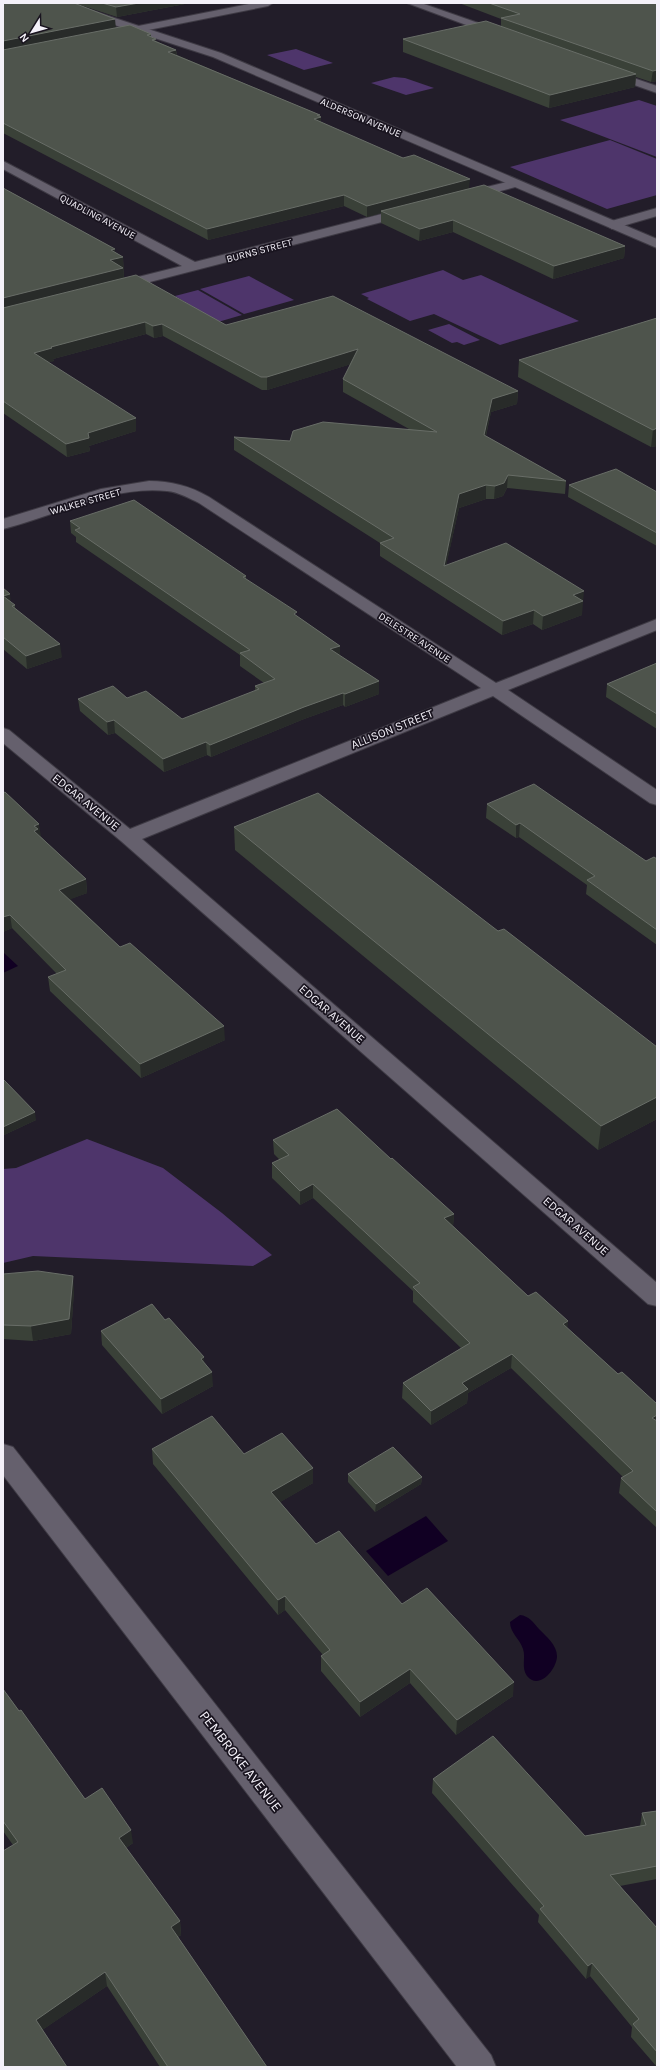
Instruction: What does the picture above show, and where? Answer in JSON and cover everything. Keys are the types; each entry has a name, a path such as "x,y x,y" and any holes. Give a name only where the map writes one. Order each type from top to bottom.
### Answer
{"street":[{"name":"ALDERSON AVENUE","path":"60,3 217,55 657,244"},
{"path":"95,37 268,3"},
{"path":"412,3 508,37"},
{"path":"598,69 657,90"},
{"name":"QUADLING AVENUE","path":"3,164 194,267"},
{"path":"457,199 515,184"},
{"name":"BURNS STREET","path":"102,291 420,208"},
{"path":"612,225 657,212"},
{"name":"WALKER STREET","path":"3,524 119,490 149,486 168,486"},
{"name":"DELESTRE AVENUE","path":"168,486 188,491 204,500 657,799"},
{"name":"ALLISON STREET","path":"128,837 492,689 657,624"},
{"name":"EDGAR AVENUE","path":"3,734 128,837 657,1297"},
{"name":"PEMBROKE AVENUE","path":"3,1455 479,2067"}],"shaded area":[{"path":"296,49 333,63 304,70 267,55"},
{"path":"394,77 405,78 434,88 406,95 371,83"},
{"path":"639,100 657,106 657,157 560,120"},
{"path":"610,140 657,159 657,195 607,209 510,167"},
{"path":"443,270 463,280 481,275 579,321 500,345 434,314 410,321 367,299 369,298 361,294"},
{"path":"249,276 294,300 244,314 200,289"},
{"path":"198,290 242,315 218,322 175,296"},
{"path":"449,324 480,340 464,345 457,342 452,343 428,330"},
{"path":"3,953 18,966 3,973"},
{"path":"87,1139 163,1168 222,1213 272,1255 253,1266 33,1256 3,1263 3,1169 16,1168"},
{"path":"426,1516 448,1541 388,1576 366,1551"},
{"path":"520,1615 533,1622 551,1641 557,1652 554,1667 542,1680 532,1680 525,1673 523,1649 510,1626 510,1622"}],"building":[{"path":"3,3 74,3 115,19 3,41"},
{"path":"102,3 139,3 116,7"},
{"path":"489,3 657,3 657,70 653,71 501,18 520,14"},
{"path":"486,21 636,74 550,95 403,39"},
{"path":"130,25 151,34 147,35 156,39 152,40 176,50 168,52 320,115 317,115 321,117 314,119 403,158 414,155 470,179 367,206 344,195 207,229 3,123 3,50"},
{"path":"484,185 625,246 554,266 453,220 420,229 381,211"},
{"path":"3,188 115,249 111,250 123,257 110,260 123,268 3,298"},
{"path":"136,275 226,325 333,296 518,391 492,399 484,435 566,481 508,475 504,483 495,486 486,485 459,494 444,566 506,543 584,591 573,595 583,601 543,616 534,610 503,621 380,543 394,538 234,437 290,441 293,431 323,422 437,432 343,379 358,349 267,377 261,377 162,324 153,326 145,322 51,347 52,348 34,353 136,418 88,433 89,438 66,444 3,401 3,308"},
{"path":"657,318 657,428 653,430 519,360"},
{"path":"616,469 657,492 657,533 569,485"},
{"path":"134,500 246,576 243,577 297,612 294,614 340,646 330,649 379,681 304,707 210,745 206,742 163,759 114,720 107,722 78,699 113,686 127,698 146,691 182,719 259,689 255,686 275,679 240,653 250,650 75,530 80,528 70,521"},
{"path":"3,588 10,594 3,596"},
{"path":"3,596 15,605 12,606 60,644 26,656 3,637"},
{"path":"657,663 657,714 607,684"},
{"path":"534,784 646,861 654,857 657,859 657,930 587,880 595,876 520,823 516,825 487,804"},
{"path":"5,792 39,824 34,826 38,829 34,831 86,879 59,890 120,947 130,943 224,1026 140,1064 48,977 66,970 10,915 3,917 3,793"},
{"path":"318,793 498,931 504,929 657,1047 657,1097 601,1126 234,827"},
{"path":"3,1080 35,1112 3,1127"},
{"path":"337,1109 454,1214 444,1218 528,1296 536,1292 568,1321 563,1324 618,1374 622,1372 657,1404 657,1415 652,1418 657,1421 657,1512 621,1478 633,1471 512,1354 462,1383 468,1389 431,1411 403,1383 470,1343 413,1287 420,1283 313,1184 300,1191 272,1163 289,1155 273,1140"},
{"path":"38,1271 73,1276 69,1319 31,1326 3,1325 3,1274"},
{"path":"152,1304 165,1320 169,1318 204,1357 201,1359 212,1372 161,1399 101,1331"},
{"path":"212,1416 244,1454 282,1433 313,1468 271,1492 316,1544 339,1531 402,1604 427,1588 514,1682 457,1720 410,1669 360,1702 321,1656 330,1650 285,1596 278,1600 152,1449"},
{"path":"393,1447 422,1477 376,1504 348,1474"},
{"path":"3,1689 19,1711 21,1710 85,1799 102,1788 131,1830 119,1838 180,1921 171,1927 267,2067 168,2067 105,1972 36,2020 67,2067 3,2067 3,1851 18,1842 3,1821"},
{"path":"493,1736 585,1836 646,1825 642,1813 657,1811 657,1866 610,1875 657,1928 657,2052 633,2024 639,2019 592,1963 588,1966 540,1909 544,1906 433,1779"}]}
